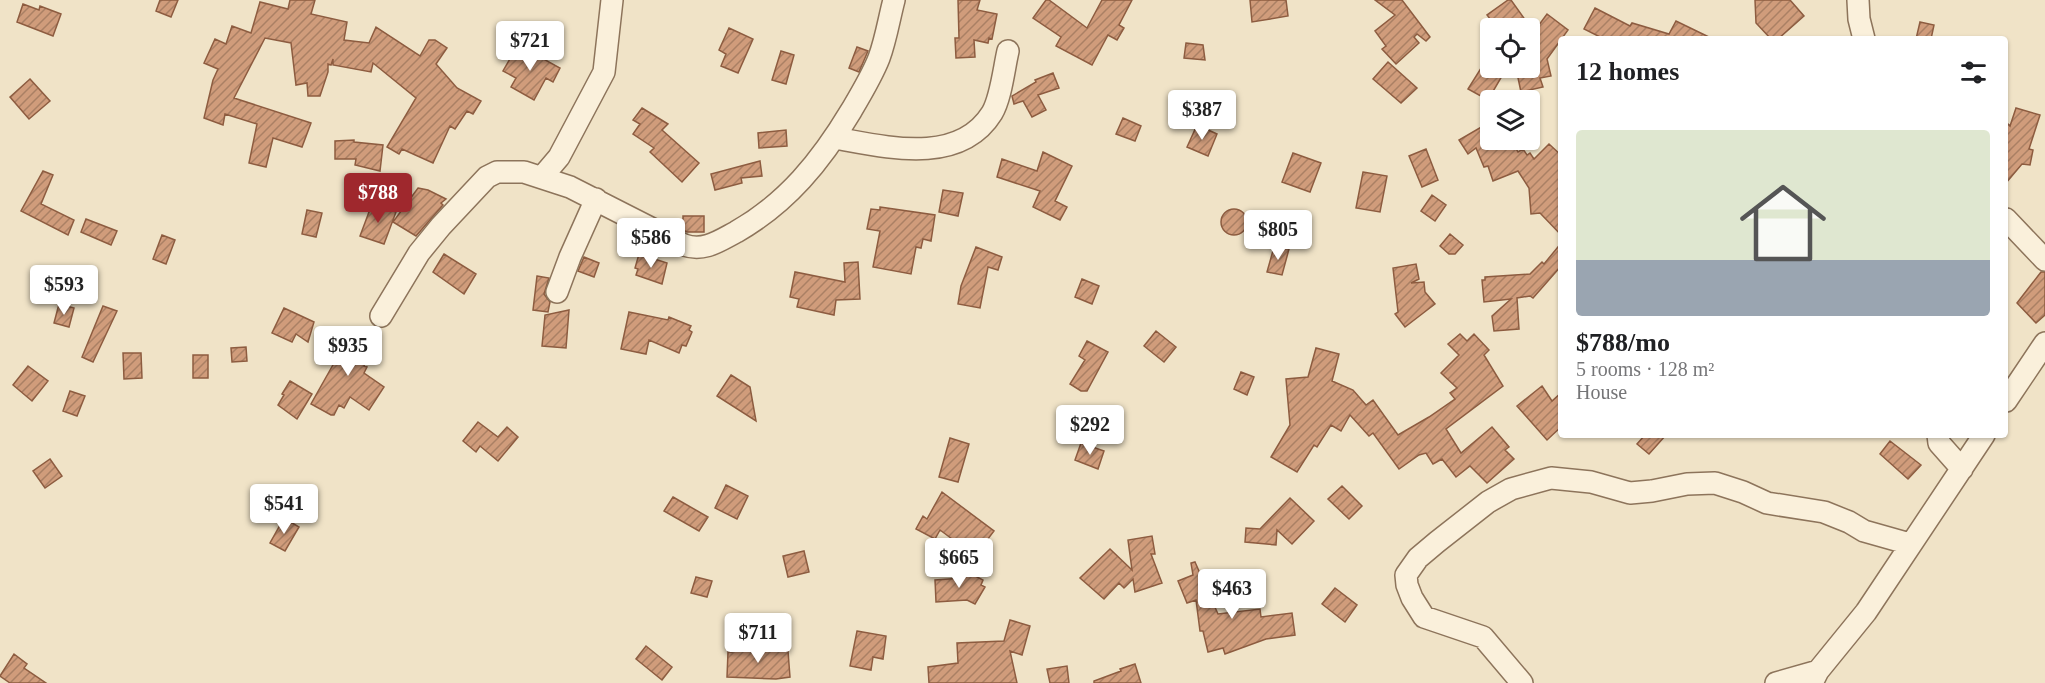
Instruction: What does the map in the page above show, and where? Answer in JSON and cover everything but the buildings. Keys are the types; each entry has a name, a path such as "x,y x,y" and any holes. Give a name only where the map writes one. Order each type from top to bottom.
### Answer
{"street":[{"path":"542,177 559,157 604,72 612,0"},
{"path":"381,316 419,253 441,226 487,177 502,171 524,172 570,187 684,245 695,248 708,246 748,225 779,203 810,171 835,138 875,66 894,0"},
{"path":"1858,0 1863,36"},
{"path":"835,138 894,147 919,148 944,146 966,139 980,128 993,112 1008,51"},
{"path":"559,157 570,187"},
{"path":"557,292 596,200"},
{"path":"2008,221 2045,260"},
{"path":"2008,398 2045,343"},
{"path":"1938,438 1939,443 1962,469"},
{"path":"1776,683 1815,677 1866,612 1982,438"},
{"path":"1522,683 1483,637 1424,617 1412,598 1406,574 1418,558 1437,542 1488,502 1511,489 1551,478 1591,482 1630,493 1687,484 1715,483 1767,503 1824,513 1849,522 1864,531 1910,543"}]}
